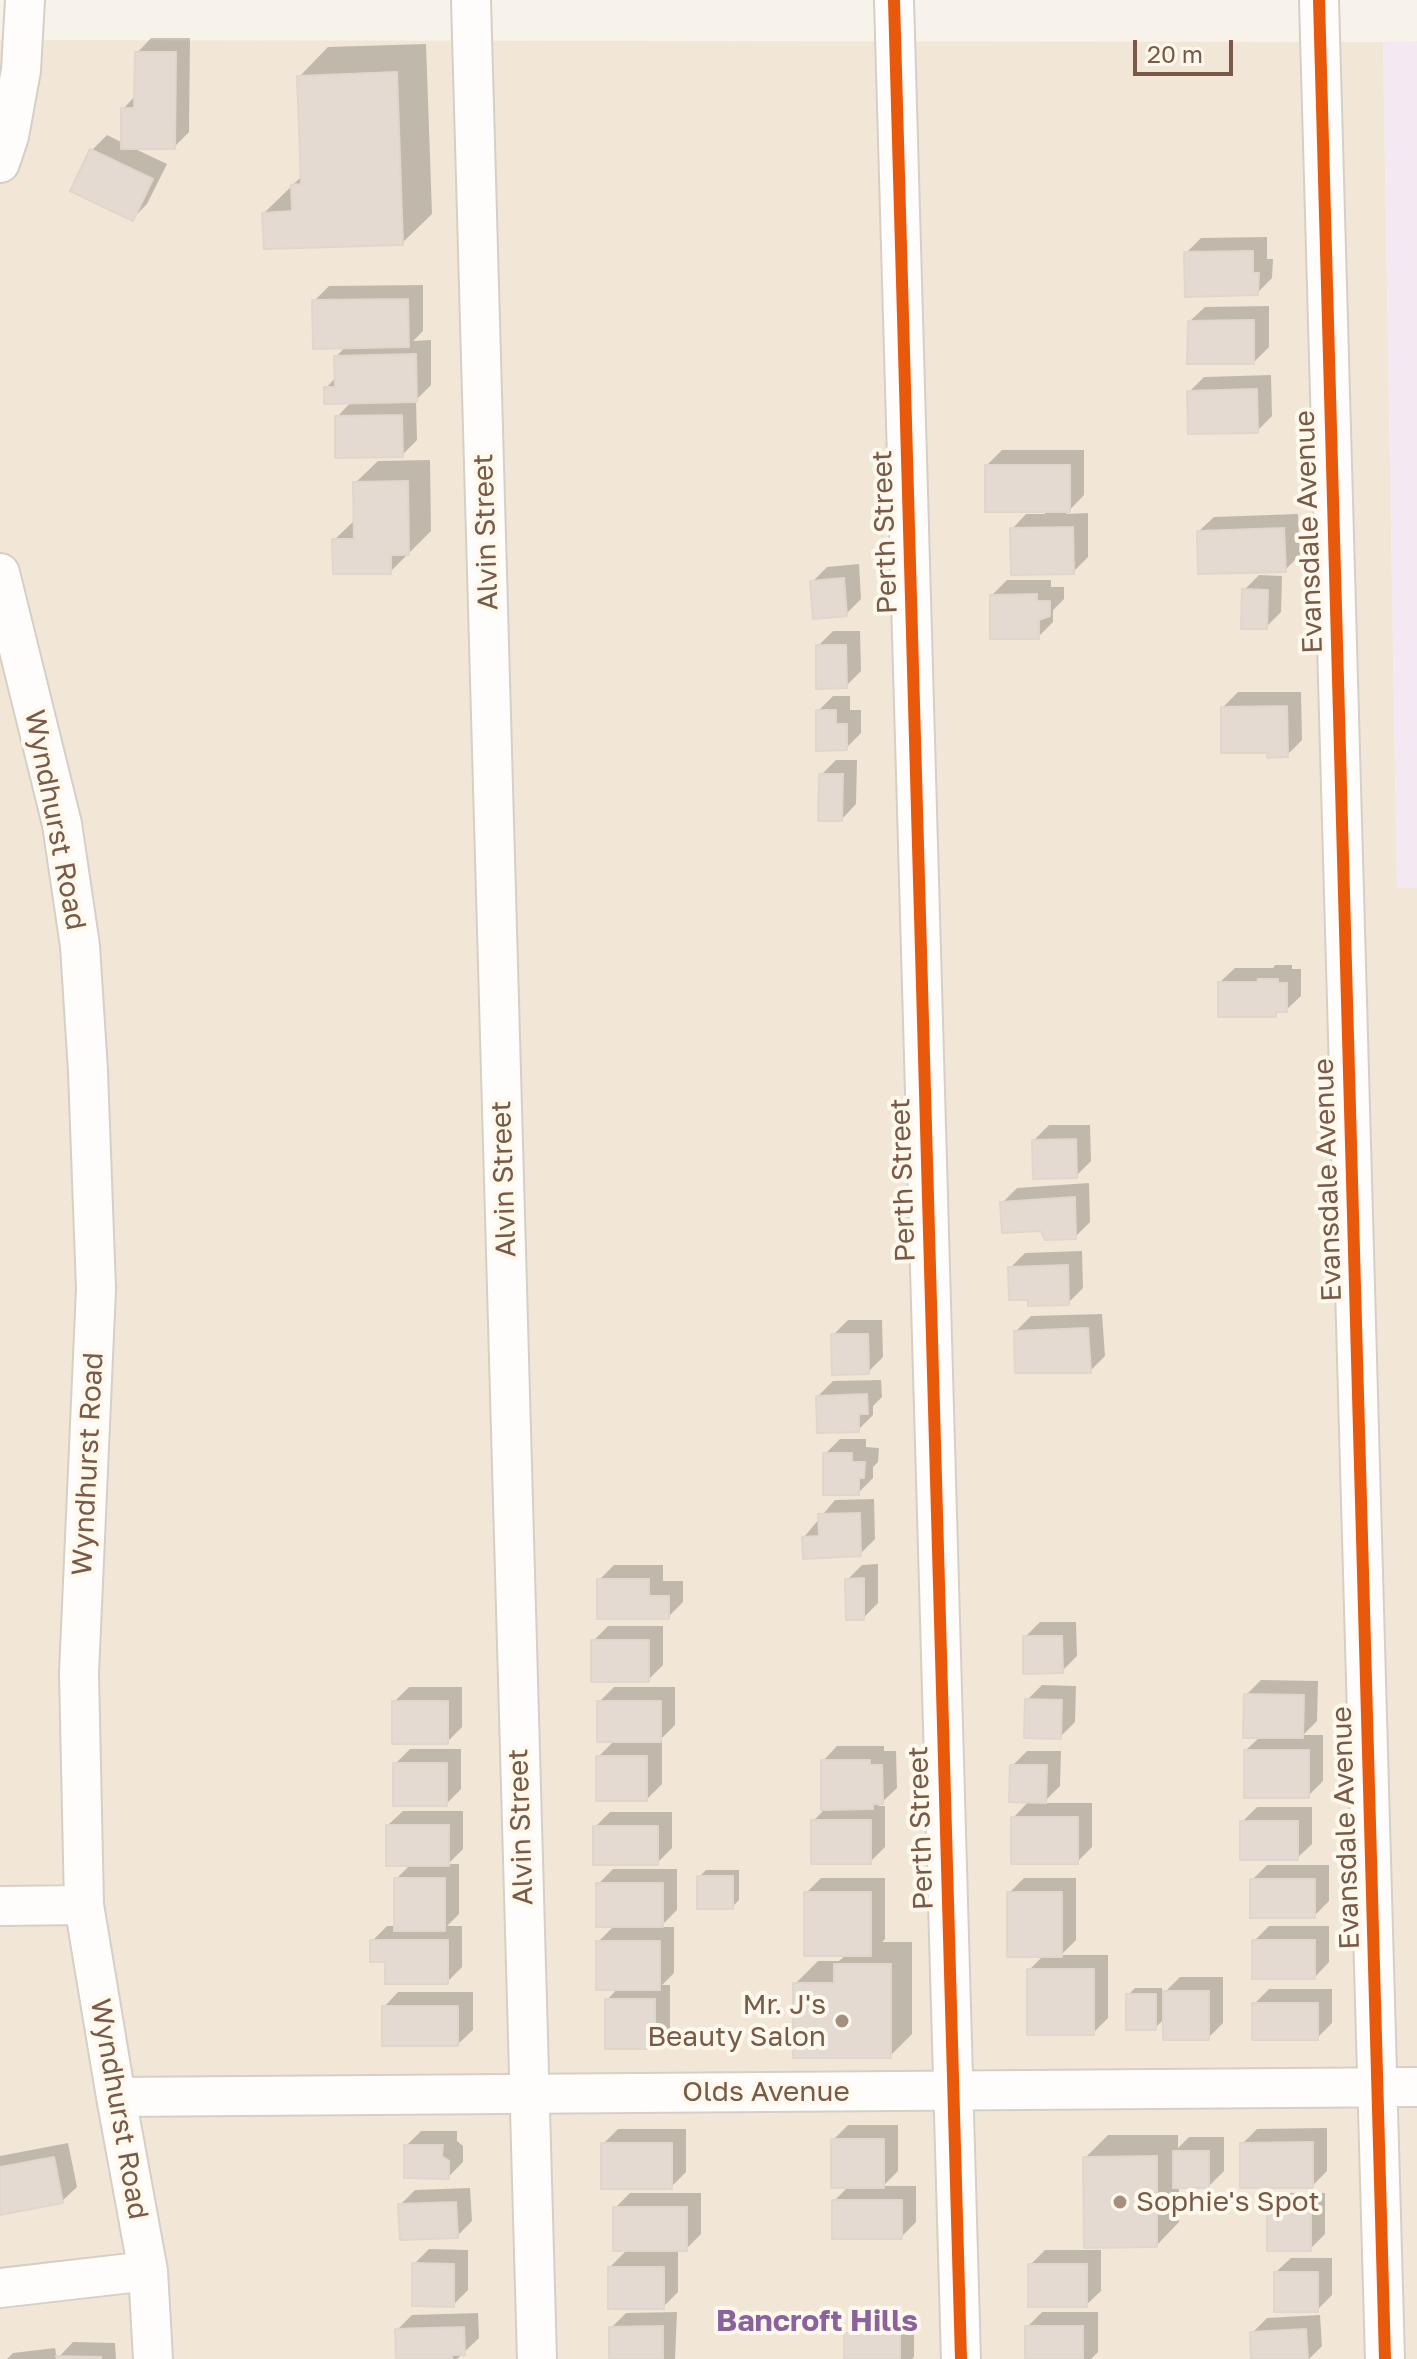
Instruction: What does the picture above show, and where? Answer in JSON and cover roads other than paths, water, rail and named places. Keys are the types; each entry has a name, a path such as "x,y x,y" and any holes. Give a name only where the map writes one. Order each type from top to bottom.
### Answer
{"street":[{"path":"0,163 9,136 21,70 25,0"},
{"name":"Alvin Street","path":"471,0 537,2359"},
{"name":"Perth Street","path":"894,0 961,2359"},
{"name":"Evansdale Avenue","path":"1319,0 1385,2359"},
{"name":"Wyndhurst Road","path":"0,573 62,824 80,946 96,1289 79,1673 84,1905 148,2271 153,2359"},
{"path":"0,1906 84,1905"},
{"name":"Olds Avenue","path":"116,2097 1417,2087"},
{"path":"0,2288 148,2271"}],"place":[{"name":"Mr. J's Beauty Salon","path":"842,2021"},
{"name":"Sophie's Spot","path":"1120,2202"}],"district":[{"name":"Bancroft Hills","path":"817,2321"}]}
